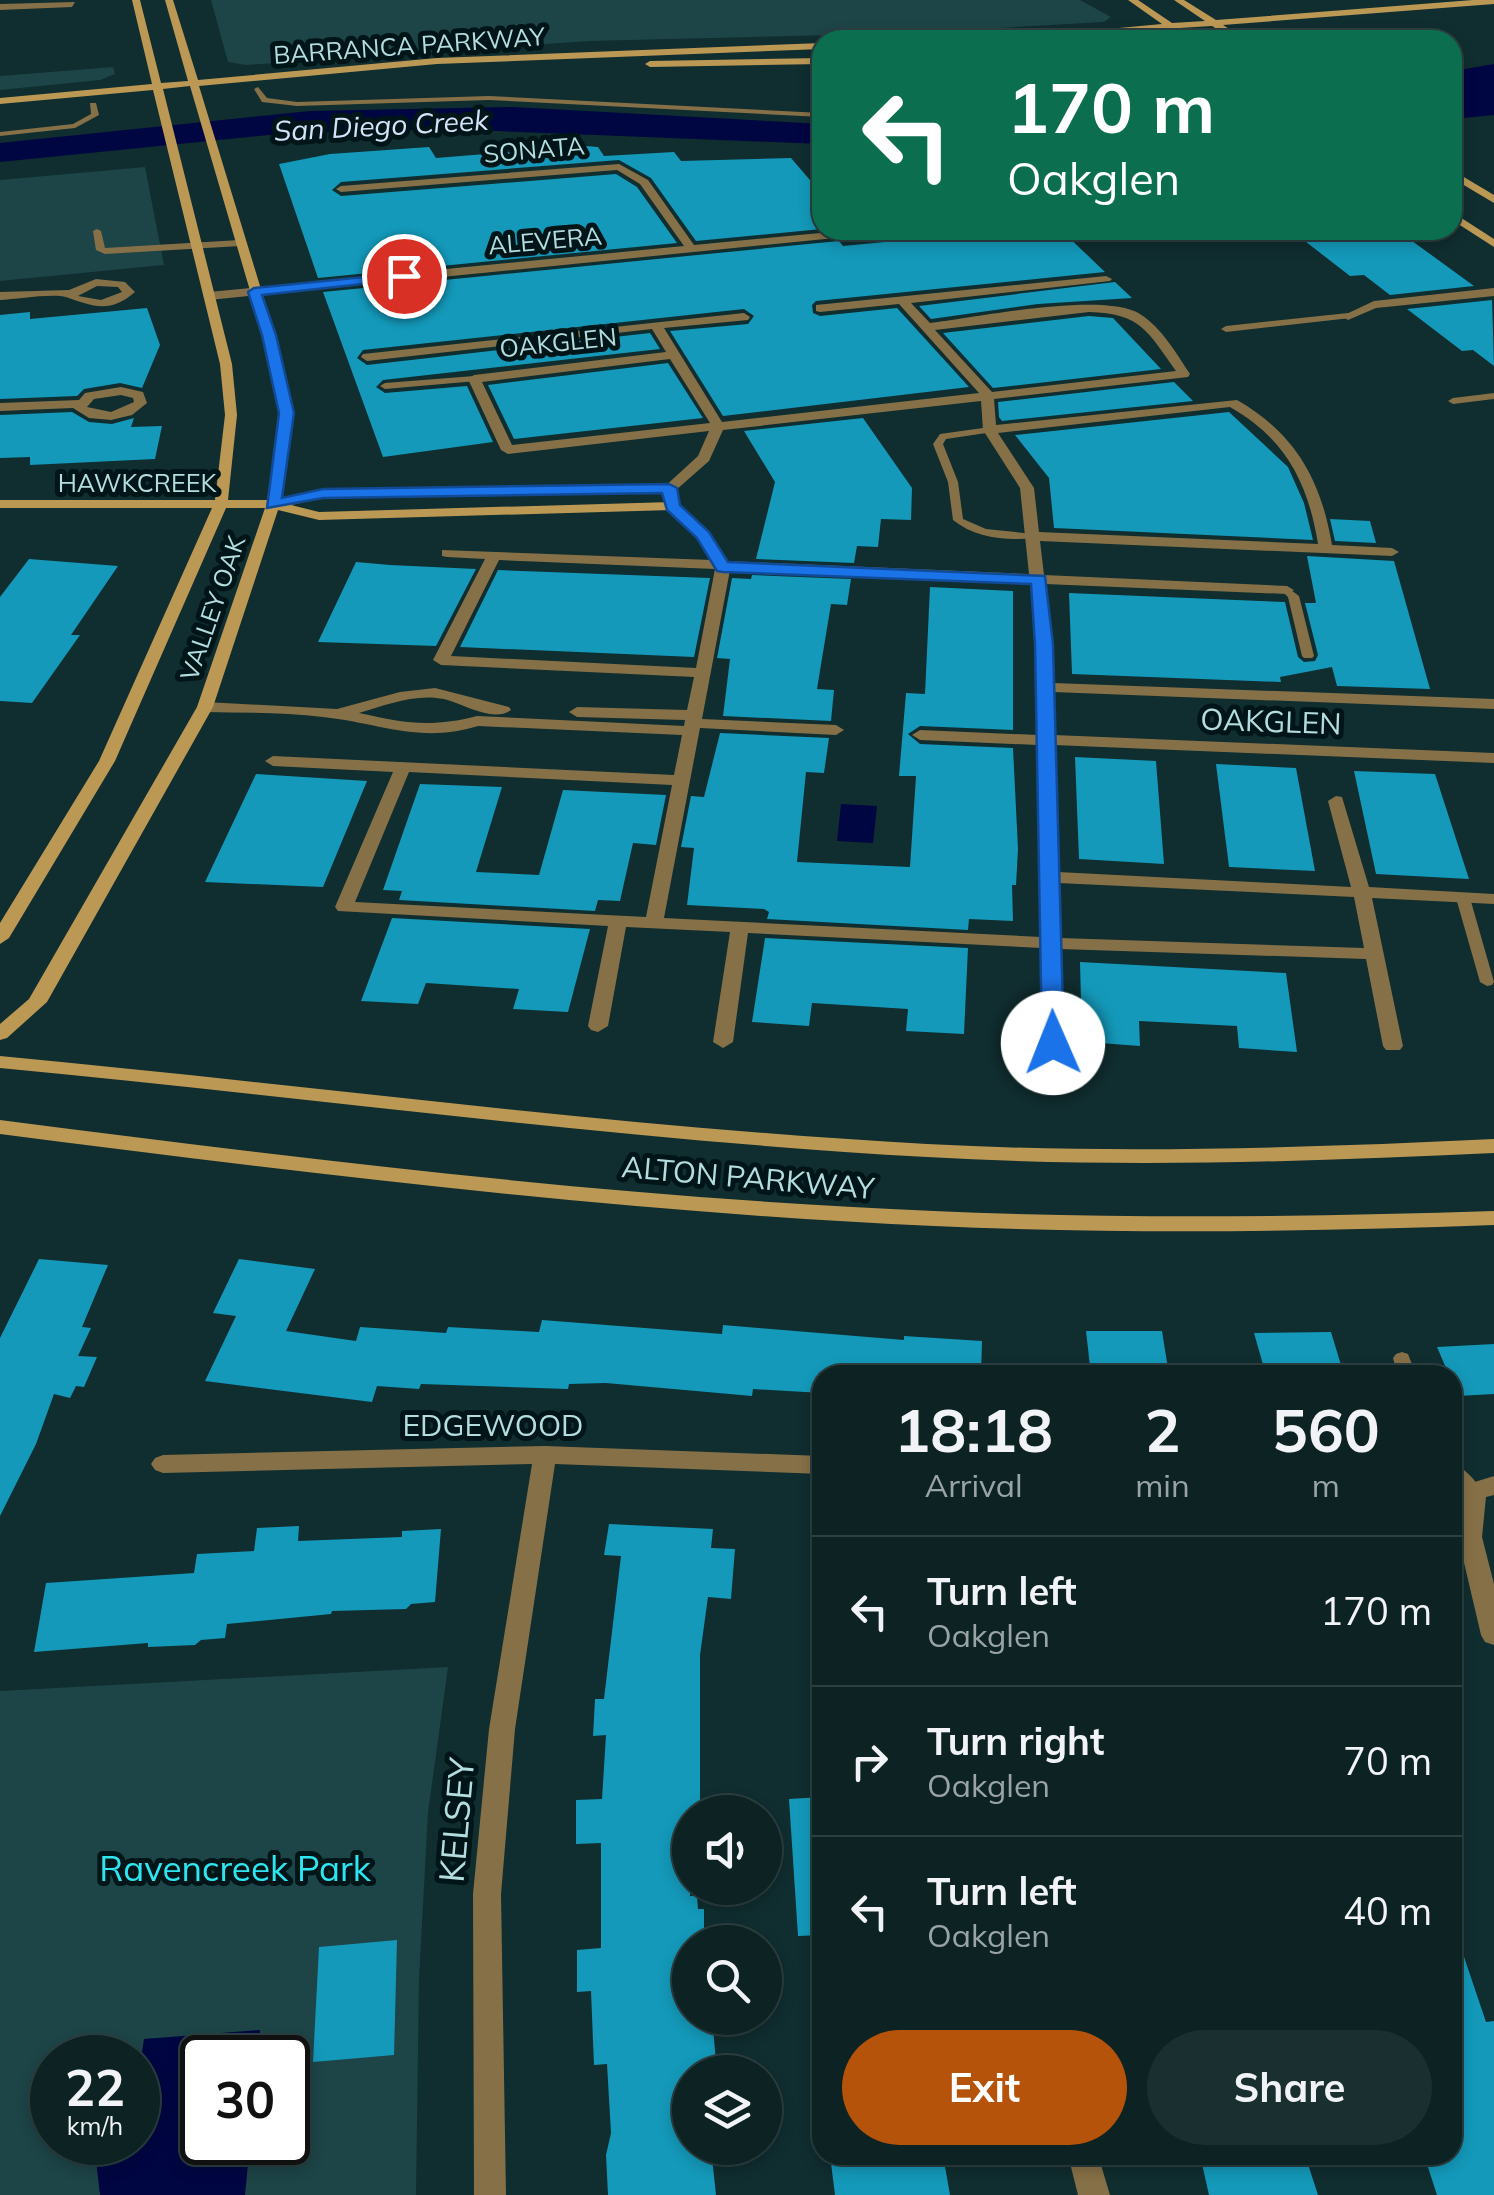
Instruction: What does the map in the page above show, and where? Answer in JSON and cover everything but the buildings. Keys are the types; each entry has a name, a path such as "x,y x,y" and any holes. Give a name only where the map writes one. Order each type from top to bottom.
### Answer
{"street":[{"name":"VALLEY OAK","path":"0,938 107,761 221,504 231,415 226,364 136,0"},
{"name":"VALLEY OAK","path":"0,1034 38,1002 205,706 273,504 286,413 269,335 170,0"},
{"path":"1132,0 1177,30"},
{"path":"1178,0 1228,30"},
{"path":"1132,30 1494,1"},
{"path":"0,7 72,4"},
{"path":"1475,15 1494,14"},
{"name":"BARRANCA PARKWAY","path":"0,102 437,61 812,46"},
{"name":"BARRANCA PARKWAY","path":"474,73 812,61"},
{"name":"BARRANCA PARKWAY","path":"19,113 357,82"},
{"name":"SONATA","path":"341,189 620,167 644,182 691,249"},
{"path":"1462,179 1494,200"},
{"path":"1462,222 1494,244"},
{"name":"ALEVERA","path":"209,296 812,237"},
{"path":"820,308 1106,279"},
{"path":"1348,316 1374,305 1494,292"},
{"path":"0,296 72,293"},
{"path":"902,300 987,394 990,430 1027,488 1030,536 1039,579 1045,687 1053,1043"},
{"path":"1348,316 1389,317 1494,306"},
{"name":"OAKGLEN","path":"670,355 474,379 508,450 1184,374 1145,322 1125,310 1096,308 928,328"},
{"path":"367,356 744,317"},
{"path":"273,504 323,494 669,488 704,458 718,426 670,355 656,325"},
{"path":"0,407 79,404"},
{"path":"990,430 1232,404 1244,409 1294,458 1314,490 1326,549"},
{"path":"654,923 723,567 703,535 672,506 669,488"},
{"path":"502,510 507,490"},
{"name":"HAWKCREEK","path":"0,504 273,504"},
{"path":"273,504 319,516 672,506"},
{"path":"1030,536 1392,552"},
{"path":"447,553 1286,590"},
{"path":"494,556 441,660 704,673"},
{"path":"1045,687 1494,704"},
{"path":"338,714 415,694 438,693 479,716 836,730"},
{"path":"205,706 338,714 428,733 453,730 479,716"},
{"name":"OAKGLEN","path":"920,735 1494,758"},
{"path":"273,761 679,780"},
{"path":"403,767 344,907 1050,943 1372,954"},
{"path":"1336,801 1362,893 1392,1046"},
{"path":"1049,877 1494,899"},
{"path":"598,1026 618,922"},
{"path":"723,1042 740,928"},
{"name":"ALTON PARKWAY","path":"0,1062 619,1127 853,1146 1132,1155 1494,1146"},
{"name":"ALTON PARKWAY","path":"0,1127 526,1188 815,1214 1180,1227 1494,1218"},
{"name":"EDGEWOOD","path":"163,1464 545,1456 812,1464"},
{"name":"KELSEY","path":"490,2195 487,1894 502,1729 545,1456"},
{"path":"1484,1488 1470,1537 1494,1635"},
{"path":"1086,2165 1094,2195"}],"lane":[{"path":"258,89 266,100 297,104 508,98 812,114"},
{"path":"0,134 75,126 95,114 93,105"},
{"path":"97,230 100,250 105,251 240,243"},
{"path":"1226,330 1348,316"},
{"path":"385,386 474,379"},
{"path":"1453,401 1494,396"},
{"path":"990,430 942,436 938,444 953,482 958,520 974,531 1030,536"},
{"path":"1286,590 1293,596 1308,656"},
{"path":"1464,898 1487,982"},
{"path":"1462,1476 1484,1488"}],"green space":[{"path":"211,0 1080,0 1111,17 1104,22 964,30 812,30 812,35 589,41 246,65 228,62"},
{"path":"113,67 115,74 100,80 0,90 0,76"},
{"path":"145,167 164,265 0,281 0,180"},
{"name":"Ravencreek Park","path":"448,1667 428,1813 419,1979 416,2195 0,2195 0,1691"}],"water":[{"path":"1494,64 1494,115 1462,118 1462,69"},
{"name":"San Diego Creek","path":"513,107 812,123 812,144 448,129 289,133 0,162 0,143 310,111"},
{"path":"841,804 877,806 873,843 837,841"},
{"path":"260,2030 260,2035 196,2035"},
{"path":"180,2036 180,2165 248,2165 245,2195 100,2195 97,2165 160,2165 160,2038"}],"route":[{"path":"404,276 254,292 269,335 286,413 273,504 323,494 669,488 672,506 703,535 723,567 1039,579 1044,644 1053,1043"}]}
